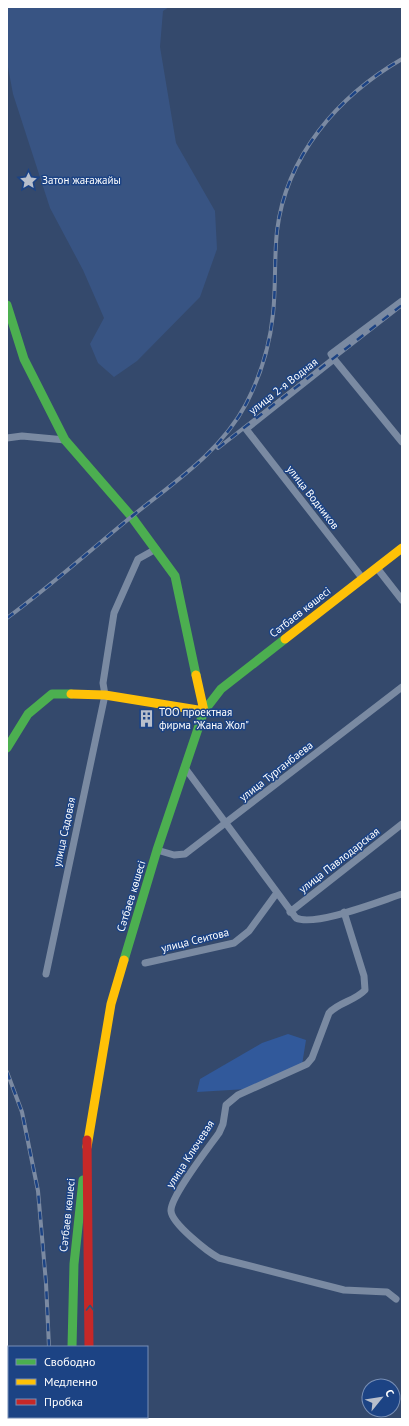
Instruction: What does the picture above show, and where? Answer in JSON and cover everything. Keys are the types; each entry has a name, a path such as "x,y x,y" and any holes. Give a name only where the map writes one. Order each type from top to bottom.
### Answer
{"main road":[{"path":"7,305 24,359 65,440 156,549 175,576 204,712 105,695 52,694 28,714 7,748"},
{"name":"Сәтбаев көшесі","path":"72,1346 72,1305 75,1244 88,1140 111,1004 157,850 204,712 221,689 402,548"},
{"path":"88,1140 89,1346"}],"street":[{"name":"улица 2-я Водная","path":"246,429 334,359 331,354 402,301"},
{"path":"334,359 402,442"},
{"name":"улица Водников","path":"246,429 363,579"},
{"path":"7,438 22,436 65,440"},
{"name":"улица Садовая","path":"46,974 105,695 103,683 114,613 138,559 156,549"},
{"path":"377,568 402,600"},
{"name":"улица Турганбаева","path":"157,850 174,855 185,854 402,687"},
{"path":"185,768 276,894 290,912 301,921 321,919 402,894"},
{"name":"улица Павлодарская","path":"290,912 402,824"},
{"name":"улица Сеитова","path":"144,964 234,943 244,937 276,894"},
{"name":"улица Ключевая","path":"344,912 364,976 365,990 360,996 334,1008 329,1013 312,1058 307,1064 238,1095 226,1105 223,1124 219,1133 175,1197 171,1211 174,1219 208,1251 219,1258 344,1290 387,1292 396,1299"}],"shaded area":[{"path":"7,7 169,7 163,11 160,47 176,143 215,211 217,249 200,297 137,361 114,377 98,363 90,344 104,318 83,270 50,208 13,94 7,62"},
{"path":"288,1034 306,1040 302,1065 247,1089 197,1092 200,1079 262,1043"}],"railway":[{"path":"7,618 192,469 222,439 235,422 251,394 267,349 272,325 274,304 277,231 282,204 291,178 304,153 319,131 337,110 357,91 402,59"},
{"path":"218,448 402,305"},
{"path":"7,1072 22,1112 38,1191 46,1283 49,1346"}],"traffic: fast":[{"path":"7,305 24,359 65,440 131,516 175,576 196,675"},
{"path":"124,960 157,850 204,711 221,689 285,639"},
{"path":"7,748 28,714 52,694 71,694"},
{"path":"72,1346 74,1264 83,1180"}],"traffic: slow":[{"path":"285,639 402,548"},
{"path":"71,694 105,695 204,711 196,675"},
{"path":"87,1147 111,1004 124,960"}],"traffic: jam":[{"path":"87,1140 89,1346"}],"place":[{"name":"Затон жағажайы","path":"29,180"},
{"name":"ТОО проектная фирма \"Жана Жол\"","path":"146,718"}]}
